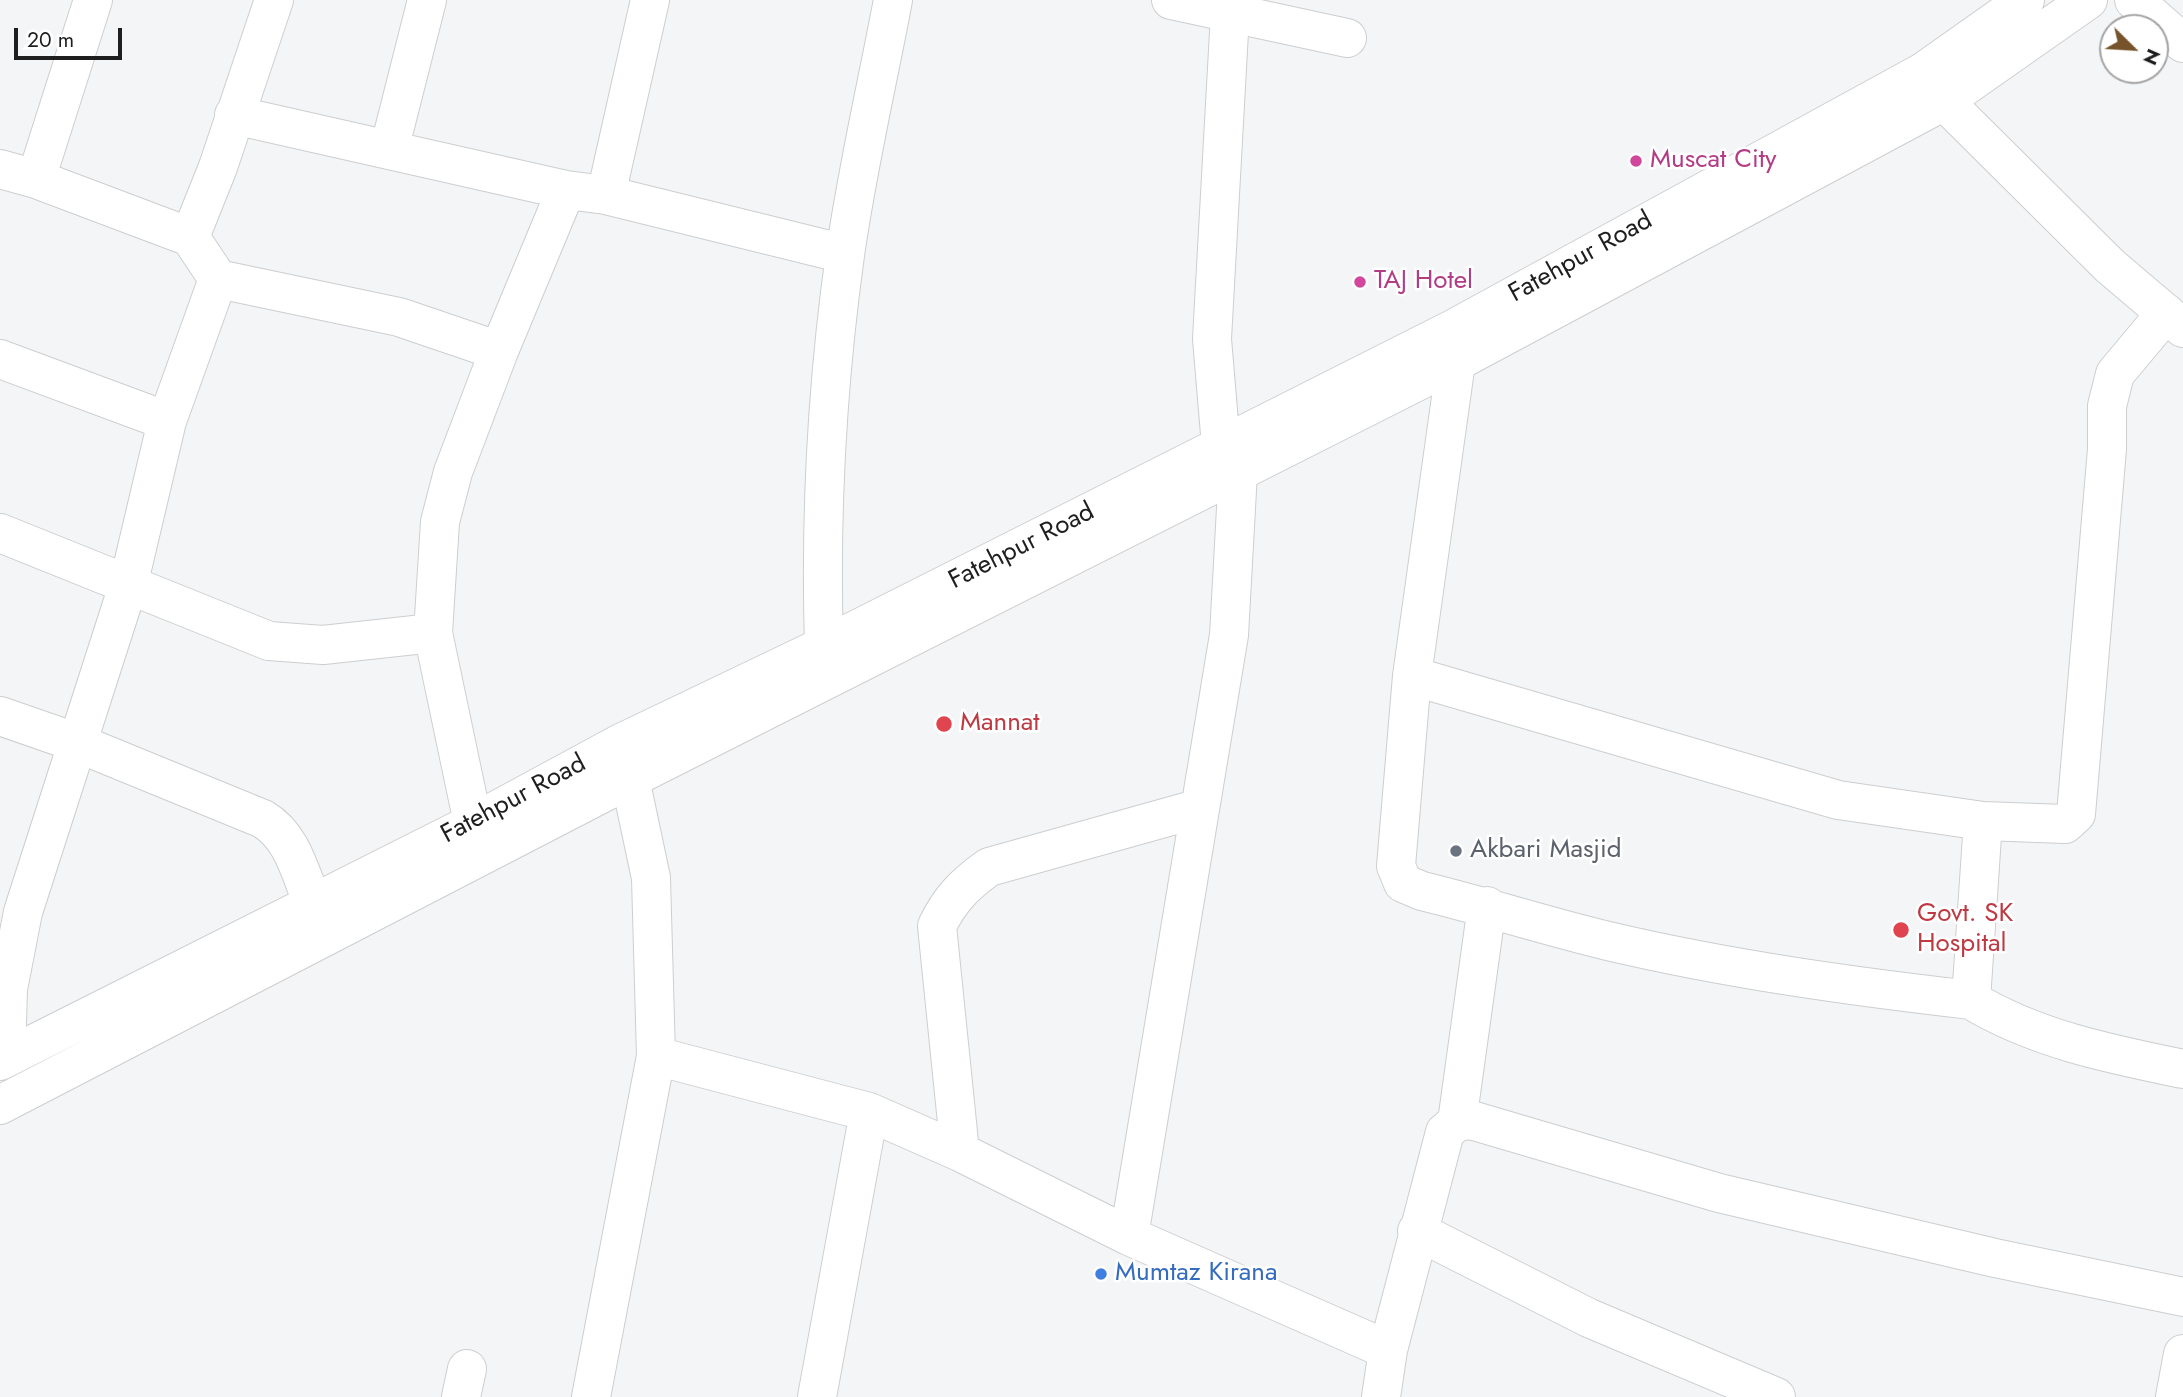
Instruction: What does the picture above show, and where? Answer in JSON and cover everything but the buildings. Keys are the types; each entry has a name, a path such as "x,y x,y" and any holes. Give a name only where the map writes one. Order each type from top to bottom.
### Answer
{"street":[{"path":"36,178 93,0"},
{"path":"190,237 218,167 274,0"},
{"path":"389,150 427,0"},
{"path":"606,195 650,0"},
{"path":"824,646 822,582 828,418 845,254 893,0"},
{"path":"1171,0 1347,38"},
{"name":"Fatehpur Road","path":"3,1060 473,823 619,744 715,717 824,646 1229,459 1455,328 1923,72 2025,0"},
{"path":"0,1105 630,779 715,717 1229,459 1456,362 1944,101 2088,0"},
{"path":"2134,0 2183,43"},
{"path":"1129,1236 1229,635 1229,459 1212,339 1230,14"},
{"path":"1412,677 1838,800 1983,821 2065,824 2077,814 2107,449 2107,406 2115,374 2174,321 2110,266 1944,101"},
{"path":"234,115 566,190 606,195 845,254"},
{"path":"0,169 36,178 190,237 218,279 400,317 499,351"},
{"path":"473,823 433,633 440,523 453,472 499,351 566,190"},
{"path":"3,1060 12,907 75,742 128,586 167,421 218,279"},
{"path":"0,359 167,421"},
{"path":"1456,362 1412,677 1396,866 1403,883 1606,941 1693,959 1838,985 1971,1000 1998,1017 2040,1033 2117,1056 2183,1069"},
{"path":"0,533 269,641 323,645 433,633"},
{"path":"0,716 75,742 277,827 289,845 313,904"},
{"path":"591,1397 656,1056 651,878 630,779"},
{"path":"960,1152 937,926 949,902 965,884 989,867 1200,808"},
{"path":"1971,1000 1983,821"},
{"path":"1457,1122 1487,906"},
{"path":"656,1056 869,1112 960,1152 1129,1236 1388,1350"},
{"path":"817,1397 869,1112"},
{"path":"1381,1397 1388,1350 1445,1132 1457,1122 1471,1120 1719,1193 1995,1258 2183,1297"},
{"path":"1417,1231 1589,1318 1776,1397"},
{"path":"2175,1397 2183,1354"}],"place":[{"name":"Muscat City","path":"1636,161"},
{"name":"TAJ Hotel","path":"1360,282"},
{"name":"Mannat","path":"944,724"},
{"name":"Akbari Masjid","path":"1456,851"},
{"name":"Govt. SK Hospital","path":"1901,930"},
{"name":"Mumtaz Kirana","path":"1101,1274"}]}
